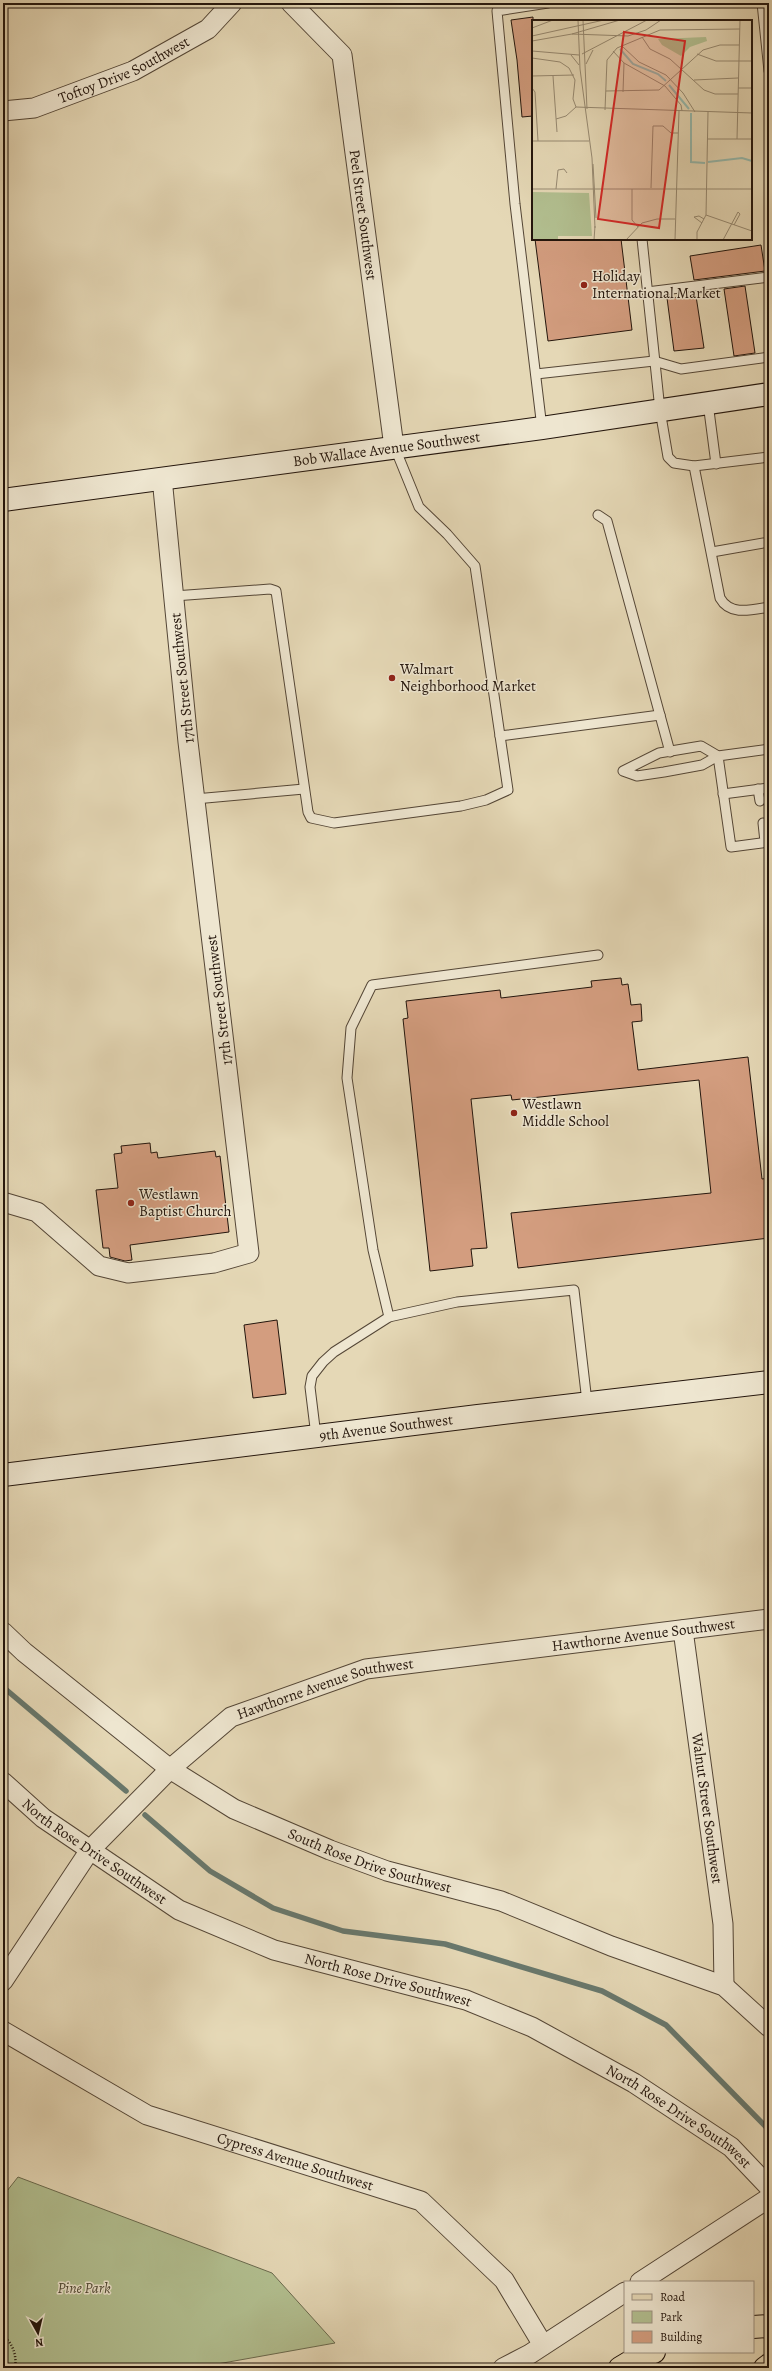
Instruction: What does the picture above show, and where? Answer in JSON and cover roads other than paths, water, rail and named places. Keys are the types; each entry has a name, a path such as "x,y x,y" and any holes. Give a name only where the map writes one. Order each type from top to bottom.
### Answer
{"main road":[{"name":"Bob Wallace Avenue Southwest","path":"3,500 542,428 769,394"},
{"name":"9th Avenue Southwest","path":"3,1475 587,1402 769,1382"},
{"path":"754,2327 769,2326"},
{"path":"620,2368 635,2359 651,2353"},
{"path":"764,2368 769,2365"}],"street":[{"name":"Toftoy Drive Southwest","path":"3,111 34,108 133,71 208,29 232,3"},
{"name":"Peel Street Southwest","path":"291,3 342,55 394,447"},
{"name":"17th Street Southwest","path":"3,1202 37,1212 98,1266 128,1273 214,1263 249,1253 195,799 162,478"},
{"name":"Hawthorne Avenue Southwest","path":"3,1981 90,1850 170,1769 231,1717 366,1669 769,1619"},
{"name":"Walnut Street Southwest","path":"683,1630 724,1924 724,1986"},
{"name":"South Rose Drive Southwest","path":"3,1632 24,1652 170,1769 234,1810 330,1850 387,1871 501,1901 611,1946 724,1986 769,2027"},
{"name":"North Rose Drive Southwest","path":"3,1782 43,1818 179,1910 274,1950 466,2000 532,2027 634,2083 731,2148 769,2187"},
{"name":"Cypress Avenue Southwest","path":"3,2031 147,2116 421,2201 504,2280 543,2345"},
{"path":"642,2281 769,2198"},
{"path":"503,2368 543,2345 624,2293"}],"lane":[{"path":"542,428 515,204 497,10 548,3"},
{"path":"762,3 767,30 769,71"},
{"path":"642,240 654,361 668,457 678,465 694,466 769,457"},
{"path":"647,292 769,277"},
{"path":"536,374 654,361 681,369 769,357"},
{"path":"708,403 716,464"},
{"path":"174,596 270,589 276,591 304,789 308,812 311,818 328,823 461,806 486,800 508,790 475,566 445,531 419,507 394,447"},
{"path":"694,466 720,598 724,606 734,610 769,607"},
{"path":"598,515 607,521 670,752"},
{"path":"712,552 769,542"},
{"path":"500,736 660,715"},
{"path":"718,756 701,746 659,753 623,771 637,776 664,772 702,765 718,756 769,749"},
{"path":"718,756 731,847 767,842 763,824"},
{"path":"724,794 769,788"},
{"path":"195,799 304,789"},
{"path":"758,789 760,801"},
{"path":"389,1317 373,1250 348,1078 351,1028 372,985 598,955"},
{"path":"316,1436 310,1386 312,1376 323,1362 334,1352 389,1317 457,1302 574,1290 587,1402"}],"waterway":[{"path":"3,1687 126,1791"},
{"path":"145,1815 210,1871 273,1908 343,1931 445,1944 602,1991 666,2025 769,2130"}],"place":[{"name":"Holiday International Market","path":"584,285"},
{"name":"Walmart Neighborhood Market","path":"392,678"},
{"name":"Westlawn Middle School","path":"514,1113"},
{"name":"Westlawn Baptist Church","path":"131,1203"}],"park label":[{"name":"Pine Park","path":"84,2288"}]}
